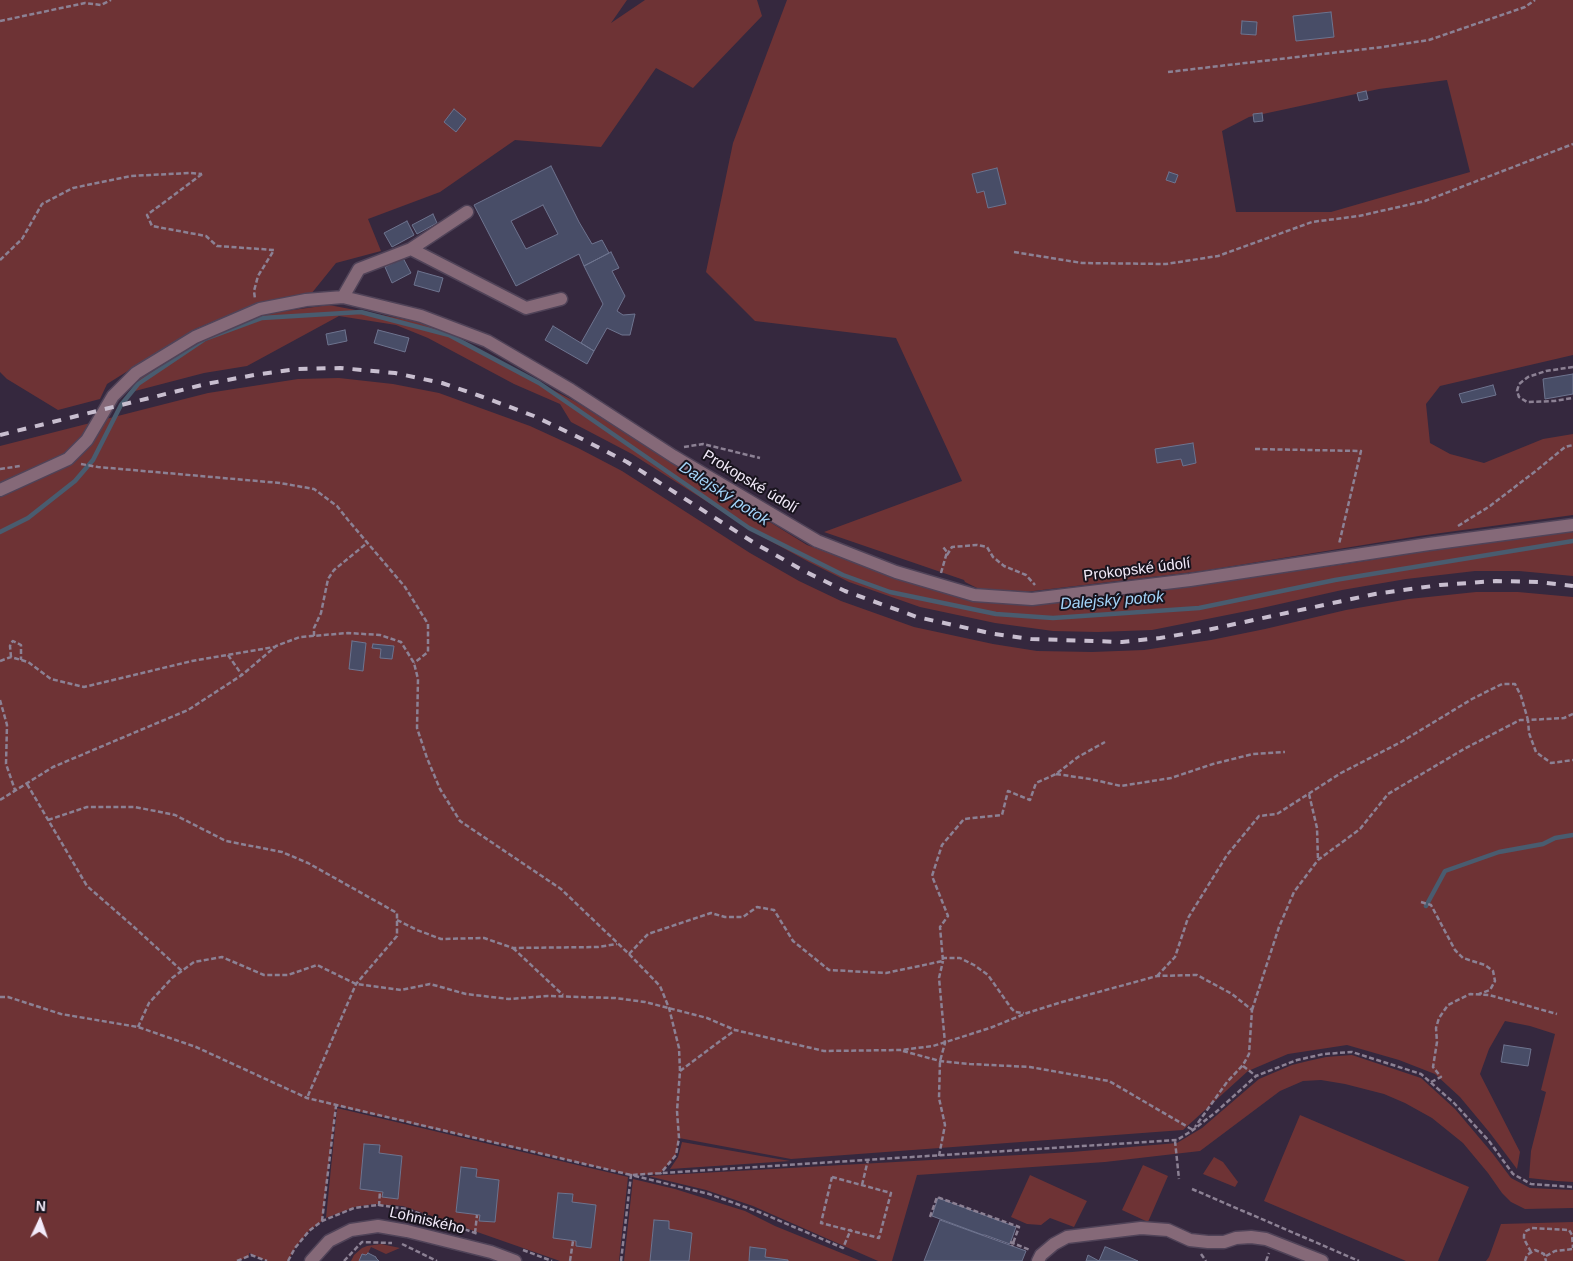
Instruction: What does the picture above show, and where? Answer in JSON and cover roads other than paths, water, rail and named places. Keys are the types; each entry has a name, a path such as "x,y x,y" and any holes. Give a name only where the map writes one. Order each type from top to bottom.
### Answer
{"street":[{"path":"343,297 359,269 411,249 467,212"},
{"path":"411,249 526,308 561,299"},
{"name":"Prokopské údolí","path":"0,490 68,459 87,440 113,396 136,372 195,337 260,309 306,300 343,297 421,316 487,341 571,390 673,456 817,541 896,572 974,595 1032,599 1190,580 1573,525"},
{"name":"Lohniského","path":"311,1261 329,1241 351,1230 378,1226 407,1231 491,1252 515,1261"},
{"path":"1033,1258 1041,1255 1054,1244 1067,1237 1146,1228 1168,1230 1190,1240 1208,1242 1224,1242 1236,1238 1251,1237 1266,1239 1322,1261"}],"waterway":[{"name":"Dalejský potok","path":"0,532 28,518 75,481 93,460 121,405 138,384 205,339 262,318 361,312 449,335 539,383 749,528 843,575 890,592 996,614 1053,618 1199,608 1335,580 1573,541"},
{"path":"1426,906 1445,871 1499,852 1543,844 1555,838 1573,835"}],"railway":[{"path":"0,435 206,384 254,375 297,369 340,368 395,373 442,383 483,397 534,416 582,439 627,462 756,544 845,591 917,617 994,634 1031,639 1122,642 1160,638 1207,630 1375,594 1440,585 1496,581 1538,582 1573,586"}]}
